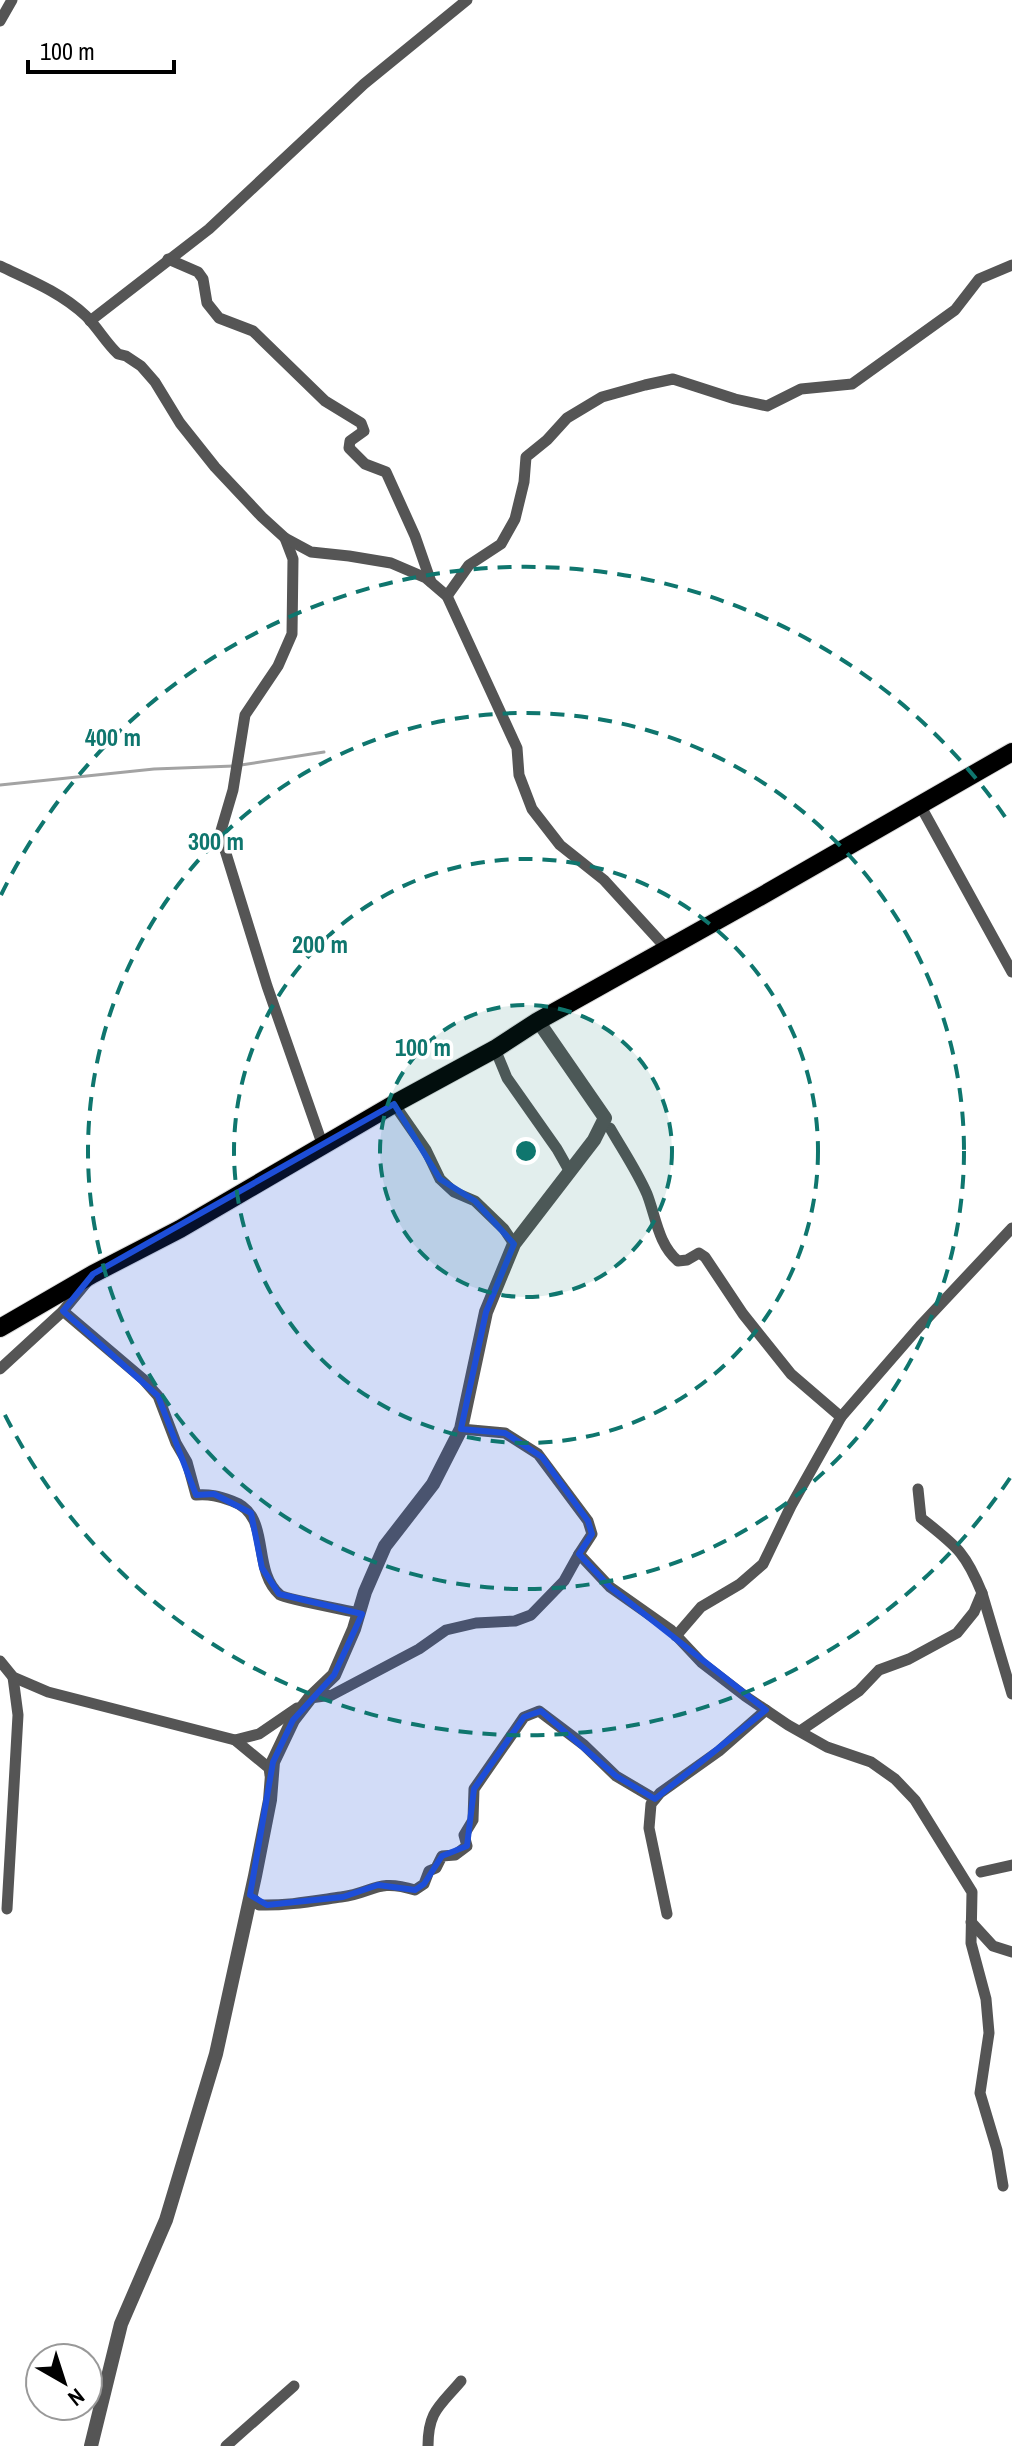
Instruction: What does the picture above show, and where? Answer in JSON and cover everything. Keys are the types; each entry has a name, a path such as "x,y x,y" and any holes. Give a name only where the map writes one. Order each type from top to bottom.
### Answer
{"main road":[{"path":"0,1328 93,1274 180,1229 1012,752"}],"street":[{"path":"0,21 12,0"},
{"path":"90,321 209,229 364,84 467,0"},
{"path":"168,259 198,272 203,279 207,303 219,318 253,331 325,401 361,423 364,431 350,441 349,448 365,464 386,472 415,536 431,583"},
{"path":"447,596 469,565 501,544 515,519 526,457 567,418 602,397 673,379 767,406 801,389 852,384 955,310 978,279 1012,265"},
{"path":"0,266 45,287 90,321 118,354 141,366 215,467 285,538 311,552 391,563 431,583 447,596 517,748 519,775 532,809 560,845 604,880 667,949"},
{"path":"285,538 293,559 292,634 278,666 245,715 233,790 220,834 267,986 323,1146"},
{"path":"920,805 1012,972"},
{"path":"91,2446 121,2324 166,2220 230,1998 273,1762 293,1720 334,1675 373,1569 385,1546 433,1484 461,1429 486,1312 514,1244 594,1140 605,1118 538,1021"},
{"path":"495,1049 507,1078 570,1172"},
{"path":"394,1104 426,1150 440,1179 454,1192 475,1201 504,1229 514,1244"},
{"path":"610,1128 646,1192 660,1235 670,1254 678,1261 699,1253 705,1257 743,1314 791,1374 841,1417"},
{"path":"676,1636 701,1607 740,1584 763,1564 791,1506 841,1417 920,1326 1012,1228"},
{"path":"0,1369 63,1311 93,1274"},
{"path":"63,1311 143,1379 158,1396 176,1443 187,1462 196,1495 214,1494 240,1504 251,1513 256,1521 262,1568 279,1594 288,1599 359,1613"},
{"path":"235,1740 259,1734 310,1698 332,1695 419,1649 446,1630 476,1623 515,1621 531,1615 564,1581 592,1534 588,1521 542,1457 505,1433 461,1429"},
{"path":"918,1489 921,1518 960,1550 982,1593 1012,1694"},
{"path":"579,1554 610,1587 676,1636 702,1663 766,1710 827,1747 871,1762 895,1779 915,1800 972,1892 972,1952 989,2021 980,2093 997,2150 1003,2186"},
{"path":"800,1731 859,1691 879,1670 909,1659 957,1633 974,1612 982,1593"},
{"path":"0,1661 13,1677 48,1692 235,1740 269,1768 271,1782"},
{"path":"7,1909 18,1715 13,1677"},
{"path":"667,1914 649,1828 651,1804 660,1793 719,1751 766,1710"},
{"path":"250,1895 259,1905 281,1906 343,1897 378,1885 399,1885 415,1890 424,1884 429,1871 436,1868 442,1856 455,1855 467,1846 464,1835 473,1820 474,1789 524,1717 539,1711 584,1745 616,1776 655,1799"},
{"path":"981,1872 1012,1865"},
{"path":"971,1922 993,1946 1012,1952"},
{"path":"428,2446 428,2429 434,2409 461,2381"},
{"path":"226,2446 294,2386"}],"highlighted area":[{"path":"394,1104 440,1179 475,1201 514,1244 486,1312 461,1429 505,1433 542,1457 588,1521 592,1534 579,1554 610,1587 766,1710 655,1799 616,1776 541,1711 524,1717 474,1789 467,1846 442,1856 424,1884 415,1890 378,1885 343,1897 267,1905 250,1895 273,1762 293,1720 334,1675 362,1614 279,1594 262,1568 251,1513 214,1494 196,1495 158,1396 63,1311 93,1274"}],"waterway":[{"path":"241,765 324,752"},
{"path":"0,785 154,769 234,766"}]}
